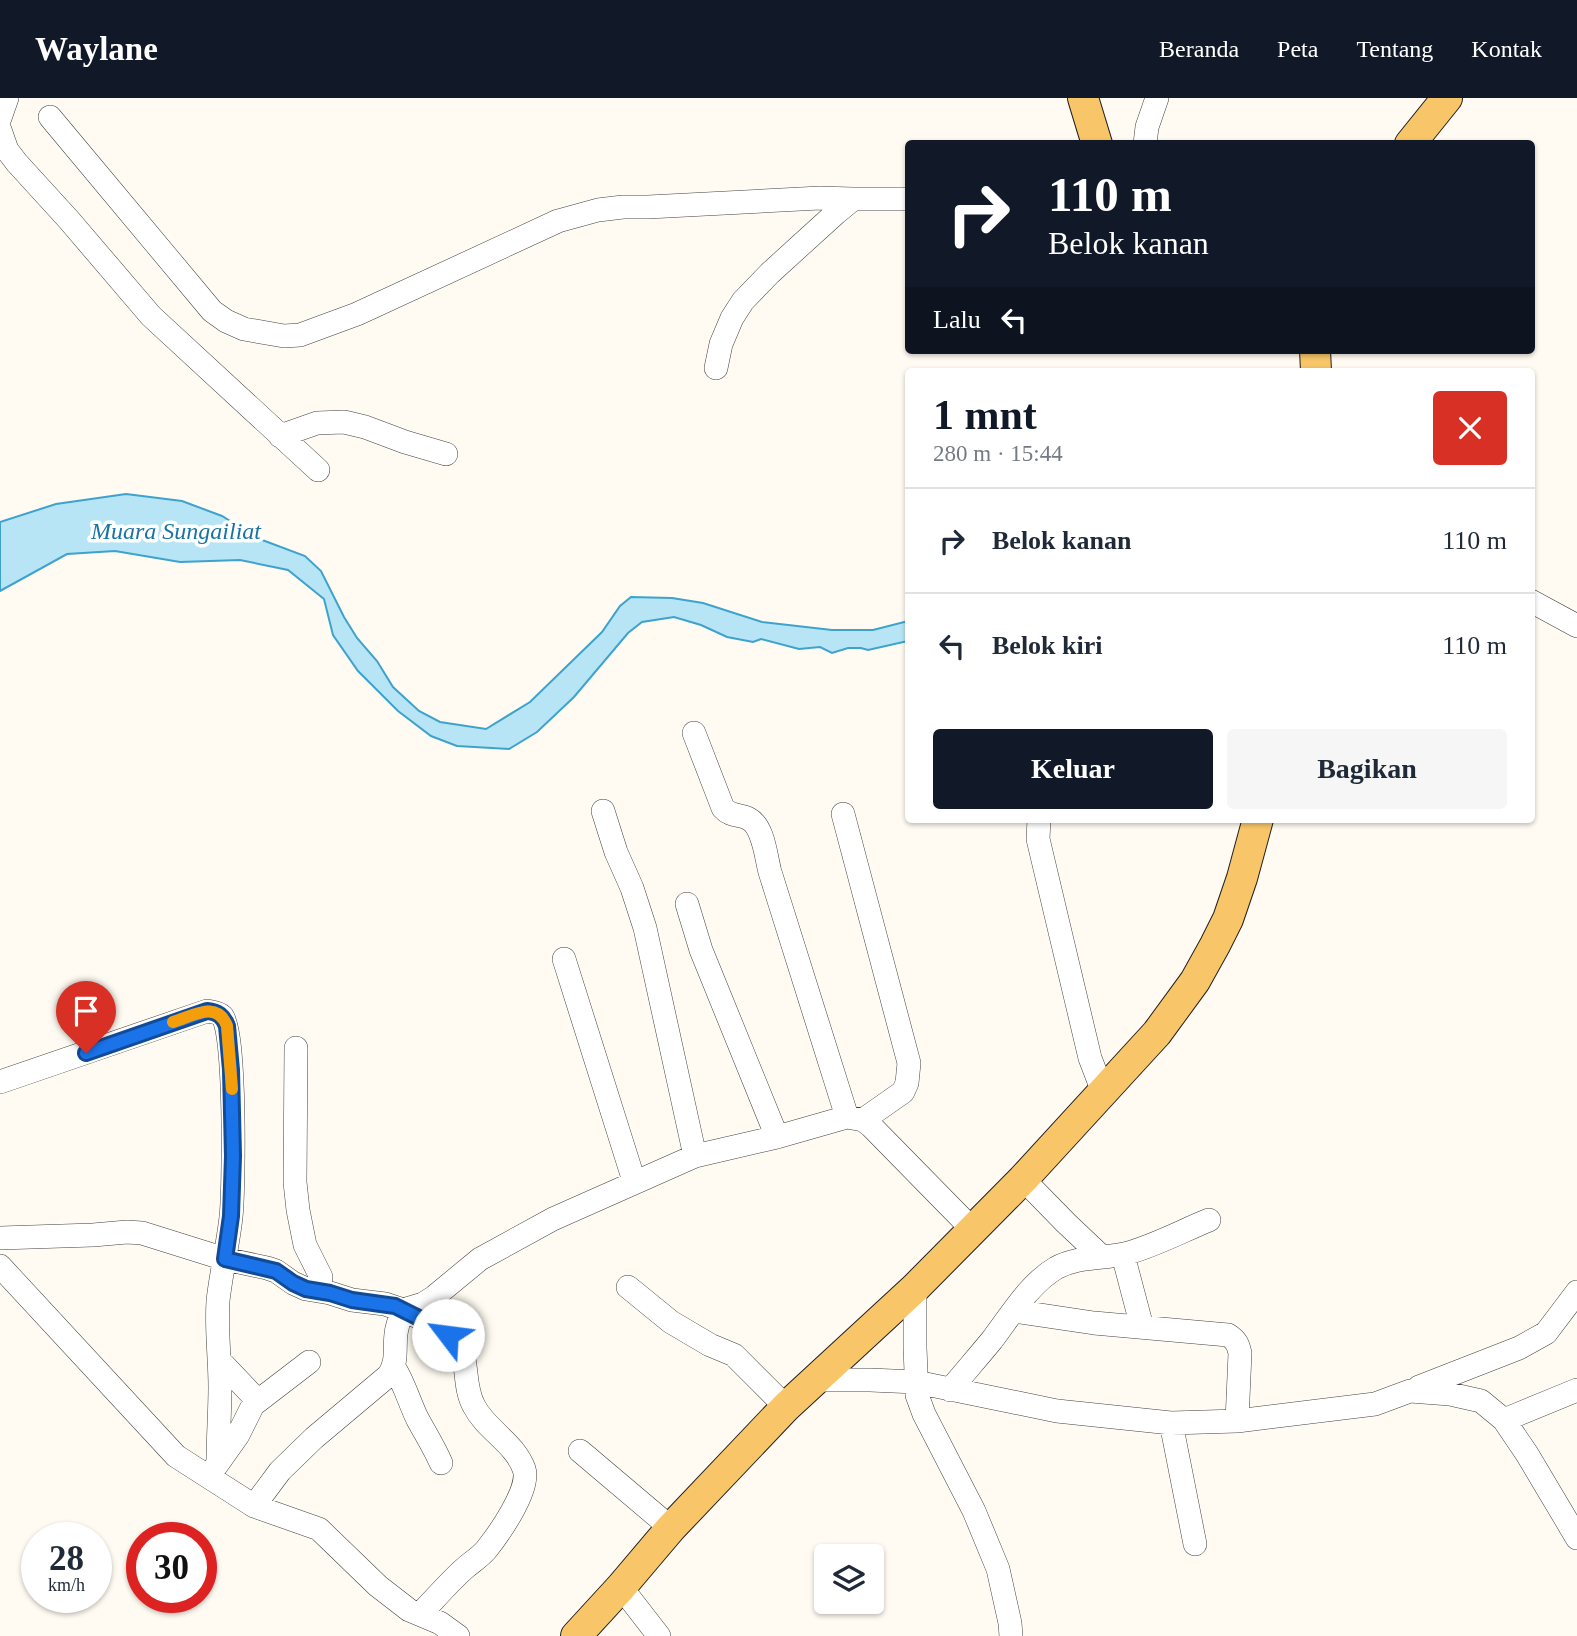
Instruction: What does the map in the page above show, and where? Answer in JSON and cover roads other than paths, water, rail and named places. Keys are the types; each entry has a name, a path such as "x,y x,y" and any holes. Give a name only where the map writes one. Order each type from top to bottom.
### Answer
{"main road":[{"path":"1066,98 1078,140"},
{"path":"1083,98 1096,140"},
{"path":"1413,140 1447,98"},
{"path":"576,1636 671,1528 786,1407 915,1288 1023,1180 1157,1033 1195,981 1228,919 1257,823"}],"street":[{"path":"0,118 7,98"},
{"path":"1145,140 1157,98"},
{"path":"50,117 212,311 244,329 284,336 300,335 357,314 558,221 598,210 820,198 905,199"},
{"path":"0,130 17,163 151,316 318,470"},
{"path":"716,368 721,344 743,301 770,273 853,200"},
{"path":"280,436 317,423 344,422 446,454"},
{"path":"1535,603 1577,626"},
{"path":"694,733 723,808 731,815 751,820 760,832 769,872 855,1118 871,1126 972,1229"},
{"path":"603,811 645,928 695,1156"},
{"path":"403,1310 423,1304 434,1297 480,1259 554,1219 634,1181 695,1156 855,1118 903,1092 909,1063 842,814"},
{"path":"1039,823 1038,839 1090,1058 1103,1092"},
{"path":"687,904 701,950 777,1138"},
{"path":"564,959 634,1181"},
{"path":"0,1082 207,1011 220,1014 224,1018 227,1026 233,1122 231,1216 218,1302 220,1388 214,1470"},
{"path":"296,1048 295,1182 305,1245 321,1276 320,1291"},
{"path":"1023,1180 1066,1223 1112,1255 1142,1327"},
{"path":"950,1390 1025,1296 1056,1268 1075,1261 1138,1250 1209,1220"},
{"path":"0,1238 135,1232 225,1259 267,1268 306,1289 352,1300 395,1306 439,1328 457,1344 463,1356 474,1407 518,1459 524,1469 525,1478 516,1503 485,1552 420,1614"},
{"path":"0,1266 176,1456 214,1470 254,1506 318,1528 378,1586 409,1610 440,1623 458,1636"},
{"path":"628,1287 671,1322 710,1345 734,1355 786,1407"},
{"path":"915,1288 917,1395 974,1511 998,1569 1011,1636"},
{"path":"815,1380 916,1382 1057,1411 1171,1423 1237,1421 1376,1404 1519,1348 1546,1333 1577,1292"},
{"path":"254,1506 280,1471 389,1375 394,1367 396,1336 403,1310"},
{"path":"1014,1311 1094,1323 1220,1334 1234,1338 1240,1353 1237,1421"},
{"path":"219,1360 257,1400"},
{"path":"214,1470 238,1435 257,1400 309,1362"},
{"path":"394,1367 441,1463"},
{"path":"1504,1420 1577,1390"},
{"path":"1410,1391 1450,1394 1481,1402 1504,1420 1577,1538"},
{"path":"1171,1423 1195,1544"},
{"path":"580,1451 671,1528"},
{"path":"621,1587 659,1636"}],"water":[{"name":"Muara Sungailiat","path":"126,494 182,501 222,516 257,538 305,556 321,571 357,638 377,661 393,687 419,711 440,722 486,729 530,702 602,632 620,606 631,597 672,598 703,603 762,622 832,630 873,630 905,622 905,642 868,650 848,648 832,653 820,647 799,649 761,639 753,642 727,637 674,617 642,622 628,633 574,697 537,732 509,749 457,746 431,736 398,711 358,671 333,635 324,599 288,570 240,560 180,562 115,551 67,554 0,591 0,522 56,504"}]}
